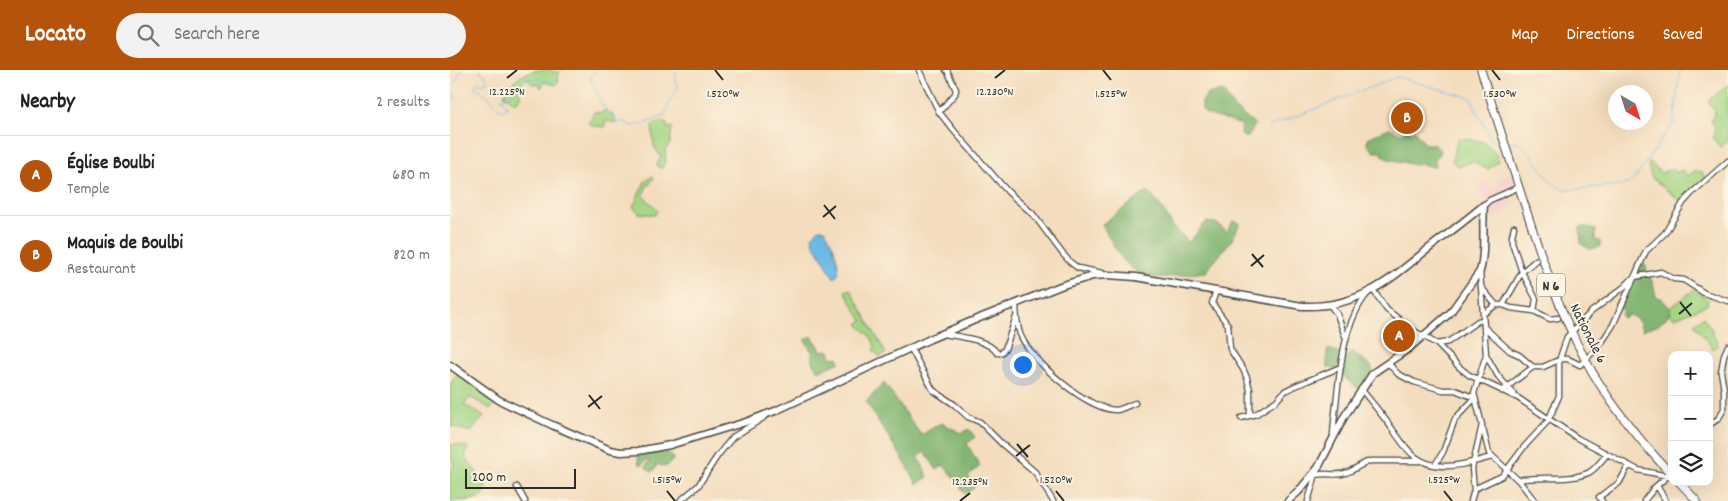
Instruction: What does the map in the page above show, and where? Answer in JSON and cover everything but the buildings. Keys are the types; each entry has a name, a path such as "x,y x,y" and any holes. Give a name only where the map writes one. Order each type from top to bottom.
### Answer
{"main road":[{"name":"Nationale 6","path":"1481,70 1544,267 1572,332 1586,360 1625,421 1668,472"},
{"path":"1683,486 1697,501"}],"street":[{"path":"919,70 939,112 1008,192 1033,214 1070,262 1078,268 1108,275"},
{"path":"939,112 952,98 956,90 948,70 946,70"},
{"path":"1505,389 1533,367 1543,367 1561,359 1568,359 1580,365 1586,360 1600,345 1613,326 1646,251 1665,233 1683,203 1699,186 1728,161"},
{"path":"450,365 499,400 592,444 621,452 645,450 670,445 746,422 802,399 847,377 1016,303 1062,285 1092,276 1136,277 1302,306 1330,305 1347,301 1371,291 1396,276 1490,200 1519,187"},
{"path":"1484,205 1480,286 1486,354 1505,389"},
{"path":"1514,227 1512,242 1522,272 1536,299 1534,311"},
{"path":"1503,304 1522,272 1536,260"},
{"path":"1308,501 1314,474 1333,436 1361,389 1373,373 1423,336 1450,313 1480,271"},
{"path":"1474,488 1498,478 1549,420 1559,396 1559,368 1567,337 1592,312 1634,277 1661,272 1674,279 1684,280 1704,292 1728,301"},
{"path":"1480,286 1496,305"},
{"path":"1216,291 1212,303 1228,325 1230,349 1247,378 1250,390 1250,416"},
{"path":"1371,291 1388,310 1416,332 1437,344 1469,375 1505,389 1577,438 1640,471 1668,474"},
{"path":"1333,436 1346,338 1362,302 1371,291"},
{"path":"1016,303 1016,316 1020,334 1025,343 1042,365 1067,387 1092,404 1112,410 1120,410 1135,403"},
{"path":"1437,344 1448,342 1478,321 1496,305 1503,304 1512,308 1534,311 1550,319 1558,318"},
{"path":"1330,305 1337,314 1346,338"},
{"path":"944,334 982,342 994,348 997,353 1000,353 1005,349 1016,316"},
{"path":"1484,327 1510,351 1520,355 1533,367"},
{"path":"1713,422 1718,419 1724,409 1724,390 1721,372 1724,355 1728,346"},
{"path":"910,349 933,390 970,418 980,422 1035,472 1053,501"},
{"path":"1486,354 1474,398 1486,447 1492,457 1518,480 1535,501"},
{"path":"1388,363 1398,374 1414,382 1443,390 1456,390 1474,398"},
{"path":"1241,418 1261,411 1276,401 1285,391 1341,367"},
{"path":"1361,389 1390,425 1399,441 1420,461"},
{"path":"1435,465 1443,452 1455,418 1474,398"},
{"path":"680,501 698,486 718,455 733,437 767,413"},
{"path":"1471,501 1474,488 1472,468 1482,425"},
{"path":"1518,480 1539,477 1563,478 1589,473 1607,454"},
{"path":"1288,501 1314,474 1345,474 1365,462 1420,461 1444,466 1474,462 1492,457"},
{"path":"1602,501 1599,497 1619,483 1629,465"},
{"path":"1644,501 1668,476"},
{"path":"1657,486 1666,501"},
{"path":"517,487 524,501"}],"shaded area":[{"path":"1511,173 1518,197 1513,199 1511,207 1495,218 1484,210 1486,199 1477,189 1484,181 1491,188 1500,182 1500,178"}],"green space":[{"path":"537,70 552,70 553,73 557,70 559,72 558,83 556,85 544,82 542,87 540,87 538,84 532,84 529,79 526,79 517,89 521,95 517,102 513,102 504,95 509,86 517,79"},
{"path":"1728,85 1728,141 1720,147 1713,138 1715,126 1711,122 1715,111 1708,101"},
{"path":"1223,91 1235,109 1255,125 1248,137 1240,134 1242,125 1206,114 1202,110 1202,102 1207,94"},
{"path":"606,110 613,115 616,123 606,121 604,127 593,126 588,123 594,112 601,113"},
{"path":"661,121 667,124 667,129 672,127 670,144 665,150 666,160 662,168 659,168 657,165 661,157 654,146 652,125"},
{"path":"1389,128 1401,134 1408,129 1411,133 1414,130 1425,144 1433,144 1440,150 1440,154 1434,159 1436,164 1434,167 1385,158 1381,152 1374,152 1367,144 1368,138"},
{"path":"1458,138 1477,140 1487,144 1499,160 1489,169 1473,161 1458,167 1452,161"},
{"path":"1650,162 1661,173 1673,168 1676,173 1682,170 1687,176 1695,171 1703,173 1705,179 1683,203 1652,178 1648,166"},
{"path":"653,176 643,196 658,210 655,215 639,213 633,207 645,181"},
{"path":"1148,191 1172,225 1189,242 1206,222 1216,223 1227,232 1233,221 1240,223 1233,238 1206,272 1170,277 1151,277 1142,275 1134,270 1121,257 1102,224"},
{"path":"1580,227 1596,229 1595,240 1600,241 1600,247 1590,249 1581,244"},
{"path":"1643,263 1653,283 1657,298 1661,298 1670,308 1663,321 1656,326 1642,330 1636,319 1628,315 1623,318 1621,315 1623,310 1615,305 1618,301 1622,301"},
{"path":"850,289 886,353 881,356 873,350 875,347 872,338 858,324 862,321 845,291"},
{"path":"1695,289 1708,300 1707,305 1675,318 1669,314 1670,308"},
{"path":"1703,317 1713,331 1711,333 1717,341 1718,346 1713,349 1694,324"},
{"path":"812,336 822,351 827,350 831,352 830,355 833,358 838,357 840,362 822,370 817,370 811,357 813,354 805,340"},
{"path":"1327,350 1333,350 1345,358 1352,351 1371,366 1373,373 1360,390 1338,370 1327,367"},
{"path":"459,374 499,401 491,409 470,397 464,405 484,416 471,432 450,426 452,419 450,417 450,383"},
{"path":"884,383 921,435 941,423 962,433 969,429 975,437 967,444 980,466 968,476 975,487 965,494 954,477 943,465 937,470 925,452 918,457 928,477 917,484 866,402"},
{"path":"453,444 468,447 465,456 486,486 484,495 481,497 450,501 450,471 454,466 450,446"},
{"path":"665,450 673,457 673,460 666,467 656,464 656,468 652,472 646,468 647,463 651,463 650,461 645,460 642,465 639,464 638,458 641,453 645,455"}],"water":[{"path":"819,229 824,229 835,251 838,275 834,278 813,242 812,236"}],"waterway":[{"path":"450,87 456,82 461,70"},
{"path":"480,70 487,78 486,83 478,83 475,87 488,96 502,110 507,105 502,98 508,97 526,79 538,79 548,84 557,78 562,70"},
{"path":"595,70 590,79 604,108 613,116 616,123 624,121 631,126 664,116 678,88 675,80 677,70"},
{"path":"1507,141 1517,142 1525,147 1549,180 1567,190 1628,184 1635,178 1674,122 1680,70"},
{"path":"1268,127 1397,77 1471,98 1491,140 1500,142"},
{"path":"450,93 453,93 456,97 450,103"}],"place":[{"name":"Maquis de Boulbi","path":"1407,118"},
{"name":"Église Boulbi","path":"1399,336"}]}
